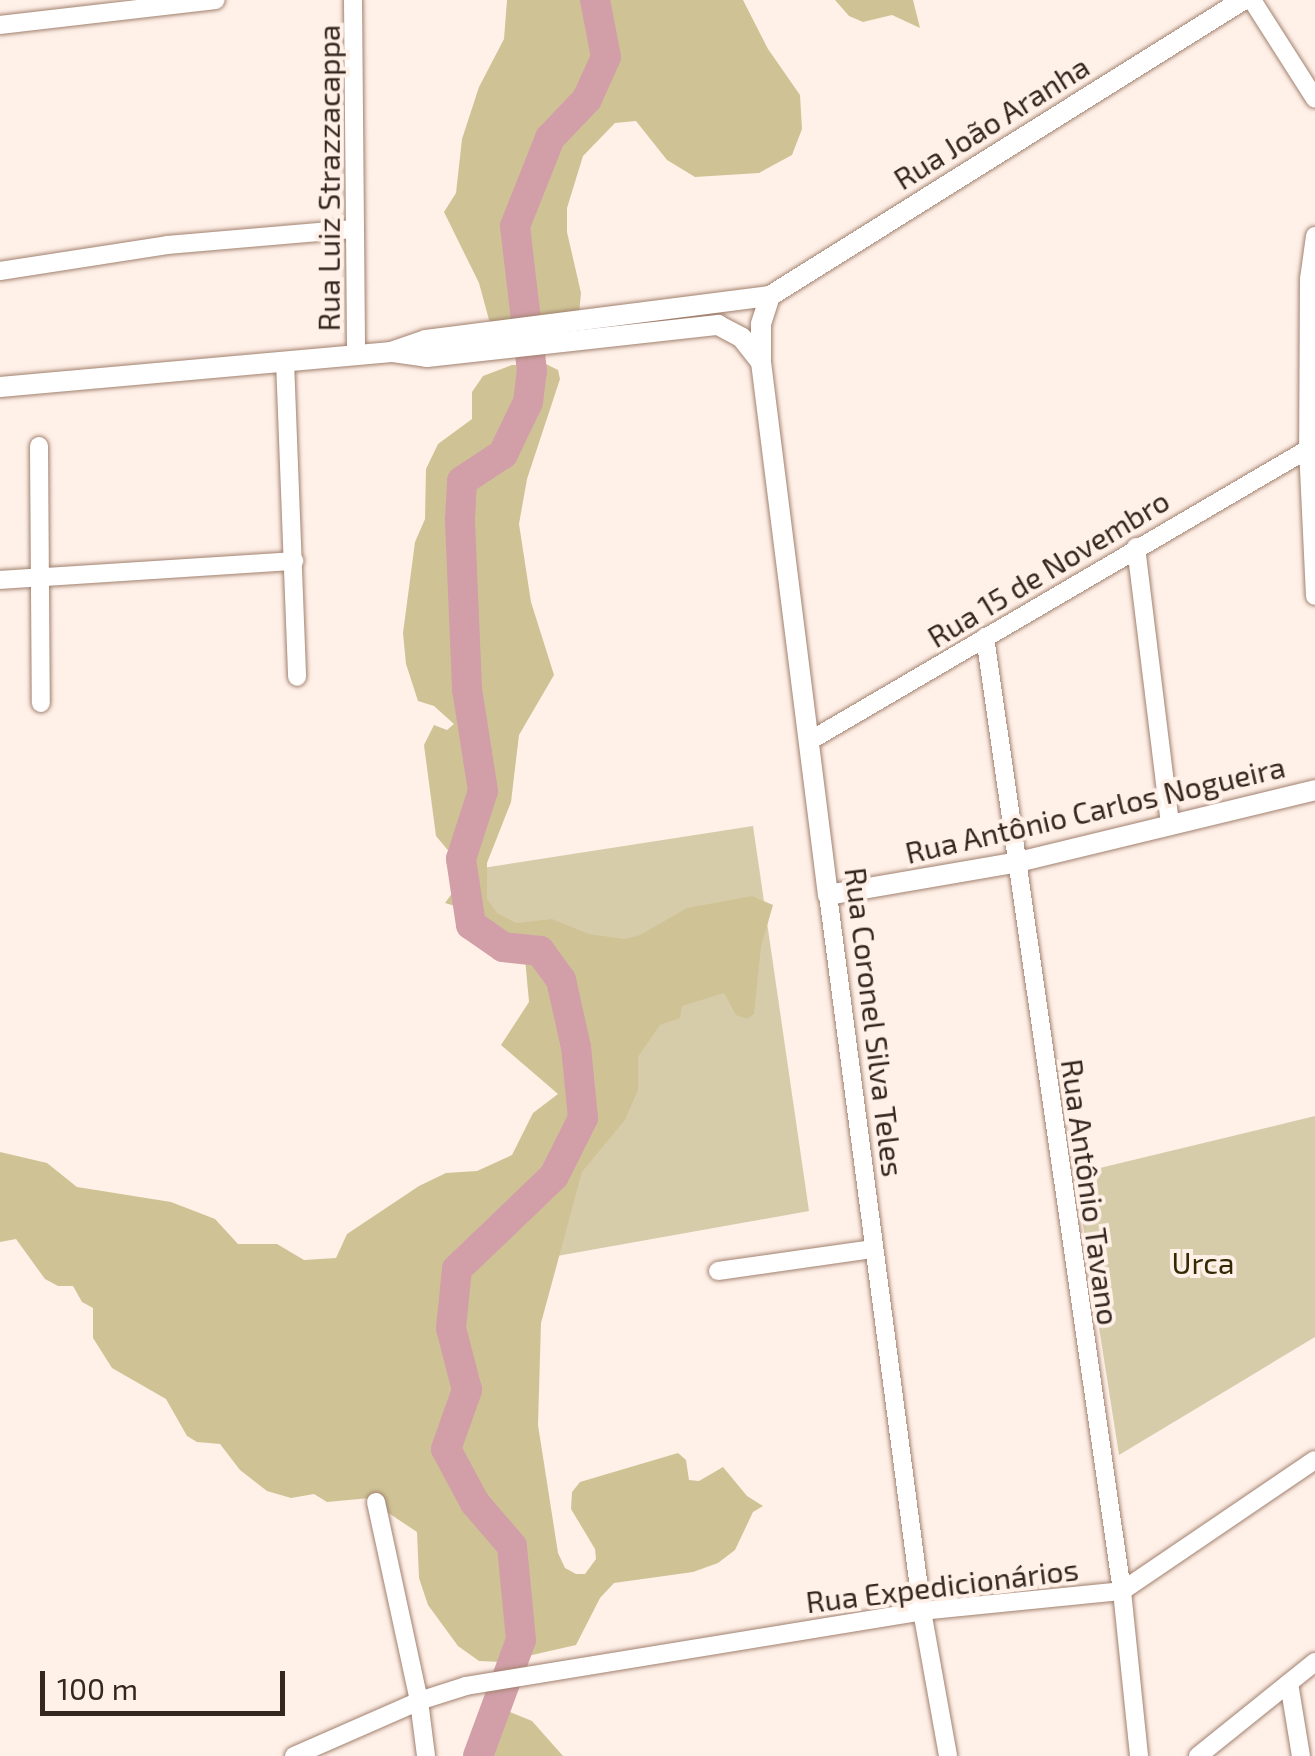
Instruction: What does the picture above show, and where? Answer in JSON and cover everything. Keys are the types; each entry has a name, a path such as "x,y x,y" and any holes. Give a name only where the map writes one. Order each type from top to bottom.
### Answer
{"main road":[{"name":"Rua João Aranha","path":"770,296 1244,0"},
{"path":"544,336 770,296"},
{"name":"Rua Coronel Silva Teles","path":"770,296 761,324 760,362 812,740 828,895"},
{"path":"0,387 392,352 427,357 492,342 544,336 718,325 742,338 760,362"},
{"name":"Rua Antônio Carlos Nogueira","path":"828,895 1014,864 1315,790"}],"street":[{"path":"0,26 216,0"},
{"name":"Rua Luiz Strazzacappa","path":"353,0 356,356"},
{"path":"1252,0 1315,98"},
{"path":"0,271 186,242 353,229"},
{"path":"1315,236 1309,279 1315,596"},
{"path":"285,361 297,677"},
{"path":"39,446 42,704"},
{"name":"Rua 15 de Novembro","path":"812,740 1312,446"},
{"path":"1136,547 1170,825"},
{"path":"0,580 294,560"},
{"name":"Rua Antônio Tavano","path":"984,636 1122,1591 1139,1756"},
{"name":"Rua Coronel Silva Teles","path":"828,895 922,1610 948,1756"},
{"path":"718,1271 874,1249"},
{"name":"Rua Expedicionários","path":"294,1756 419,1701 466,1686 922,1610 1122,1591 1315,1460"},
{"path":"376,1502 419,1701 426,1756"},
{"path":"1198,1756 1315,1662"},
{"path":"1288,1683 1301,1756"}],"green space":[{"path":"753,826 809,1211 467,1272 589,1122 547,943 508,937 478,923 476,869"},
{"name":"Urca","path":"1315,1116 1315,1337 1119,1455 1075,1174"}],"shaded area":[{"path":"507,0 743,0 768,49 800,95 802,129 792,155 759,173 695,177 667,160 636,121 615,123 583,156 567,208 567,232 581,293 578,325 495,342 479,283 444,212 456,193 462,139 479,87 504,39"},
{"path":"835,0 913,0 920,28 892,15 863,22 849,16"},
{"path":"546,364 558,370 560,379 527,479 519,524 531,602 554,675 519,735 511,802 487,863 487,899 497,913 516,923 552,919 589,934 625,939 640,935 687,908 752,896 773,905 761,947 754,1014 747,1019 736,1015 724,993 682,1006 680,1018 660,1025 638,1057 638,1090 625,1120 582,1172 541,1323 538,1425 558,1553 565,1568 576,1574 585,1574 596,1559 595,1549 571,1509 572,1492 580,1482 678,1453 686,1460 689,1480 699,1481 723,1467 747,1496 763,1506 753,1512 735,1550 718,1563 693,1572 614,1583 600,1598 576,1645 502,1662 479,1661 458,1646 428,1605 419,1578 417,1532 381,1508 381,1497 327,1502 314,1494 291,1498 267,1491 240,1470 220,1444 197,1442 187,1436 166,1399 112,1368 93,1338 93,1308 82,1302 73,1286 58,1286 45,1279 16,1239 0,1242 0,1152 47,1163 77,1187 171,1202 215,1219 238,1244 277,1244 304,1260 336,1258 347,1234 419,1186 446,1173 477,1171 512,1155 533,1113 558,1094 501,1045 529,1002 524,947 482,914 445,903 467,873 436,836 424,745 434,725 447,730 454,724 434,706 418,701 406,664 403,633 415,542 425,519 426,469 438,444 472,419 472,392 483,376 512,365"},
{"path":"510,1712 532,1721 563,1756 466,1756 488,1727"}],"waterway":[{"path":"478,1756 521,1640 512,1546 475,1503 446,1449 467,1390 451,1328 457,1269 554,1176 583,1118 576,1047 561,980 540,951 503,947 471,925 461,859 483,791 467,689 462,481 503,454 528,402 532,371 515,226 550,138 587,99 606,57 595,0"}]}
